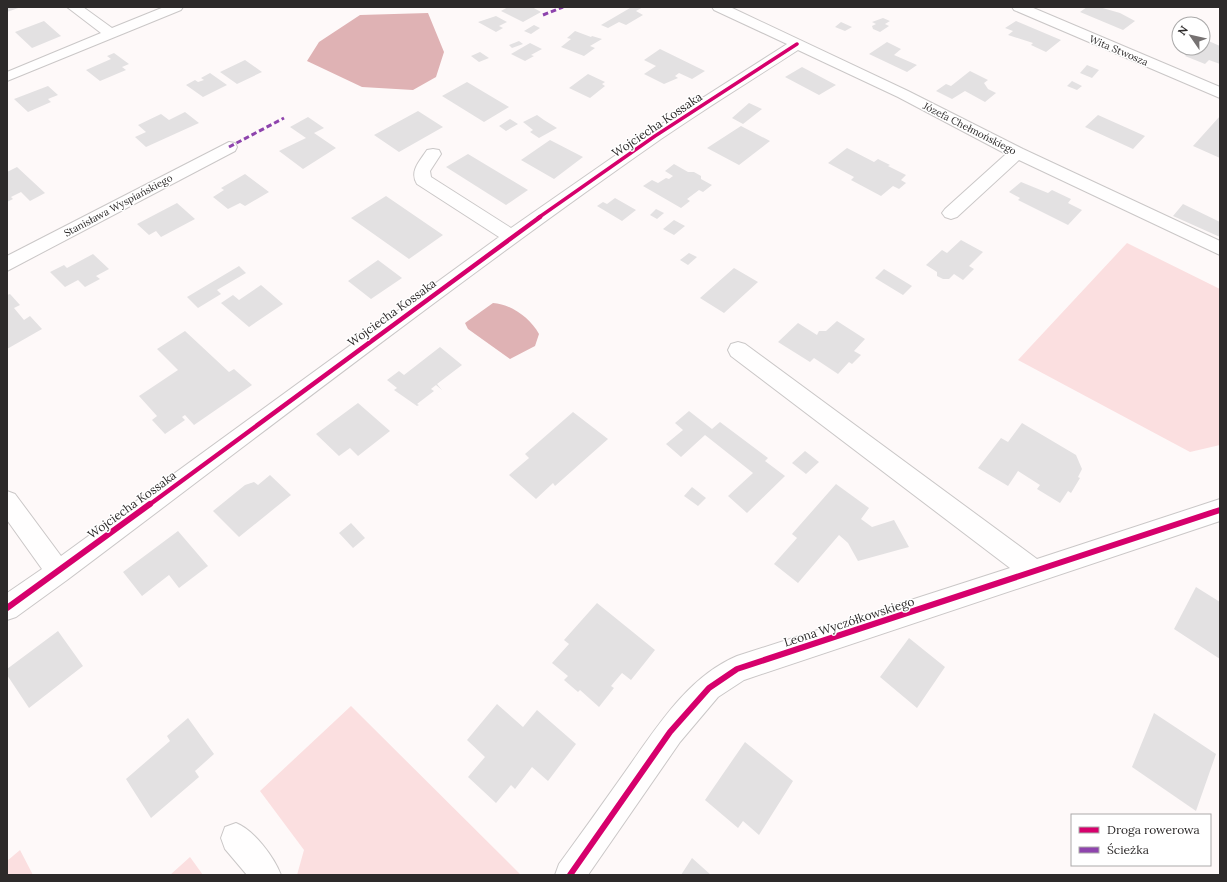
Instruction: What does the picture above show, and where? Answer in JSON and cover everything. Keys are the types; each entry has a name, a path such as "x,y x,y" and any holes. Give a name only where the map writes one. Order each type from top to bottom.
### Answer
{"street":[{"path":"74,7 111,34"},
{"path":"7,77 176,7"},
{"name":"Józefa Chełmońskiego","path":"719,7 903,94 1017,153 1220,249"},
{"name":"Wita Stwosza","path":"1019,7 1220,93"},
{"name":"Wojciecha Kossaka","path":"7,608 656,135 797,44"},
{"name":"Stanisława Wyspiańskiego","path":"7,264 229,147"},
{"path":"951,213 1017,153"},
{"path":"432,154 422,171 422,180 513,238"},
{"path":"738,350 1035,572"},
{"path":"7,501 58,572"},
{"name":"Leona Wyczółkowskiego","path":"570,875 670,732 709,688 737,669 1220,510"},
{"path":"236,838 266,875"}],"shaded area":[{"path":"428,13 444,52 436,77 413,90 362,87 307,61 319,42 360,15"},
{"path":"1127,243 1220,289 1220,445 1190,452 1018,360"},
{"path":"493,303 513,309 531,323 539,334 535,346 510,359 468,329 465,323"},
{"path":"351,706 521,875 297,875 304,850 260,791"},
{"path":"20,850 33,875 7,875 7,861"},
{"path":"190,857 203,875 170,875"}],"building":[{"path":"7,7 21,7 7,12"},
{"path":"508,7 532,7 541,12 523,22 501,11"},
{"path":"627,7 643,7 636,11 643,15 626,25 619,22 608,28 601,25 630,8"},
{"path":"1087,7 1099,7 1120,13 1135,21 1123,30 1080,12"},
{"path":"496,16 507,22 499,26 503,28 496,32 478,22"},
{"path":"883,18 890,21 885,24 889,26 880,32 873,29 872,26 876,24 872,22"},
{"path":"44,21 61,36 32,48 15,32"},
{"path":"1016,21 1061,40 1046,52 1031,45 1033,43 1008,35 1013,31 1005,28"},
{"path":"841,22 852,27 845,31 835,27"},
{"path":"534,25 540,28 531,34 524,31"},
{"path":"575,31 591,37 602,39 590,46 595,48 584,56 561,47 571,39 567,38"},
{"path":"519,41 523,44 512,48 509,45"},
{"path":"887,42 901,49 894,55 917,65 907,72 869,54"},
{"path":"1211,42 1220,46 1220,64 1209,60 1205,64 1185,56 1211,56"},
{"path":"530,43 542,49 531,55 534,56 525,61 511,54"},
{"path":"660,49 705,71 692,79 679,73 675,76 678,78 664,84 644,74 656,66 644,60"},
{"path":"480,52 489,58 479,62 471,56"},
{"path":"114,53 129,64 122,67 126,70 100,81 86,70 111,59 107,56"},
{"path":"245,60 262,72 237,84 220,72"},
{"path":"1087,65 1099,70 1092,78 1080,73"},
{"path":"802,67 836,85 819,95 785,77"},
{"path":"970,71 988,80 984,83 988,89 996,93 985,102 965,91 952,99 936,91 946,84 951,86"},
{"path":"210,73 227,85 203,97 186,85 195,80 198,82 204,80 201,78"},
{"path":"588,74 605,82 602,84 605,86 590,98 569,88"},
{"path":"1072,81 1082,86 1077,90 1067,86"},
{"path":"467,82 509,107 484,122 442,96"},
{"path":"48,86 58,95 48,99 51,102 28,112 14,99"},
{"path":"749,103 762,109 743,124 732,118"},
{"path":"418,111 443,127 399,152 374,135"},
{"path":"185,112 199,123 146,147 135,137 146,132 138,125 161,114 169,120"},
{"path":"537,115 557,128 539,138 530,132 533,130 523,122"},
{"path":"1098,115 1145,136 1133,149 1085,127"},
{"path":"1220,116 1220,158 1193,146"},
{"path":"308,117 324,128 314,133 336,148 303,169 279,151 306,138 290,127"},
{"path":"510,119 518,124 506,131 499,126"},
{"path":"741,126 770,141 739,165 707,148"},
{"path":"550,140 583,157 554,179 521,160"},
{"path":"847,148 874,162 878,159 890,165 888,166 906,175 901,180 906,183 899,189 893,186 881,196 851,180 854,177 828,163"},
{"path":"468,154 528,190 506,205 446,167"},
{"path":"674,164 688,172 694,172 701,176 701,179 712,185 703,192 699,190 687,199 690,201 681,208 643,186 652,180 658,183 666,178 669,179 673,176 665,171"},
{"path":"17,167 45,193 30,201 21,192 11,197 13,199 7,202 7,172"},
{"path":"245,174 269,192 245,206 240,203 228,209 213,197 224,190 221,188"},
{"path":"1021,182 1048,193 1052,190 1071,199 1068,203 1082,210 1068,225 1018,200 1020,198 1009,192"},
{"path":"386,196 443,235 409,259 351,218"},
{"path":"615,198 636,210 622,221 597,206 603,202 607,204"},
{"path":"177,203 195,219 161,237 156,231 149,235 137,224"},
{"path":"1183,204 1220,222 1220,237 1173,216"},
{"path":"656,209 664,213 657,219 650,215"},
{"path":"674,220 685,226 674,235 663,229"},
{"path":"961,240 983,252 969,266 974,269 963,280 954,274 949,279 943,279 937,276 937,272 926,265 942,250 947,253"},
{"path":"689,253 697,257 688,265 680,260"},
{"path":"93,254 109,269 96,276 100,279 85,287 78,280 65,287 50,272 64,265 67,268"},
{"path":"378,260 402,278 371,299 348,281"},
{"path":"239,266 246,273 217,290 221,294 198,308 187,297"},
{"path":"734,268 758,282 724,313 700,298"},
{"path":"884,269 912,286 903,295 875,278"},
{"path":"261,285 283,304 249,327 221,303 233,295 239,300"},
{"path":"10,294 20,305 14,308 24,320 30,316 42,329 7,349 7,295"},
{"path":"837,321 865,339 854,351 861,355 852,364 849,362 838,374 814,358 810,362 778,342 798,323 817,335 819,331 826,331"},
{"path":"185,331 229,372 234,369 252,385 194,425 185,415 182,417 185,420 165,434 152,420 157,416 139,396 178,370 157,349"},
{"path":"440,347 462,365 437,384 442,390 436,385 431,389 434,391 417,404 419,405 417,406 394,390 397,388 387,380 399,371 404,375"},
{"path":"358,403 390,431 358,456 350,448 339,456 316,434"},
{"path":"689,411 712,429 720,422 768,458 765,461 785,476 747,513 728,496 753,473 705,435 681,457 666,444 683,430 675,423"},
{"path":"573,412 608,439 555,486 553,483 536,499 509,475 529,458 525,454"},
{"path":"1022,423 1076,455 1082,469 1078,477 1080,478 1071,493 1068,491 1060,503 1037,489 1040,485 1018,471 1008,486 978,468 1001,438 1008,442"},
{"path":"805,451 819,462 806,474 792,463"},
{"path":"270,475 291,495 239,537 213,511 245,485 254,482 258,485"},
{"path":"836,484 869,508 861,519 872,527 894,520 909,547 858,561 848,543 839,535 798,583 774,564 797,538 792,534"},
{"path":"692,487 706,498 698,506 684,496"},
{"path":"351,523 365,538 353,548 339,533"},
{"path":"178,531 208,566 179,588 169,575 142,596 123,572"},
{"path":"1196,587 1220,602 1220,659 1174,629"},
{"path":"597,603 655,650 631,680 622,673 611,686 614,688 599,707 580,690 578,692 564,680 568,676 552,663 569,644 564,640"},
{"path":"58,631 83,666 29,708 7,675 7,669"},
{"path":"909,638 945,667 917,708 880,677"},
{"path":"497,704 523,727 537,710 576,744 548,781 532,767 515,789 511,785 496,803 468,777 485,757 467,740"},
{"path":"1154,713 1216,754 1196,811 1132,767"},
{"path":"188,718 214,754 195,771 199,777 151,818 126,779 170,741 167,736"},
{"path":"745,742 793,781 759,835 743,821 738,828 705,800"},
{"path":"692,858 711,875 681,875"}],"marked path":[{"path":"543,15 563,7"},
{"path":"229,147 284,118"}],"cycle path":[{"path":"7,608 58,572 429,297 579,189 673,124 797,44"},
{"path":"570,875 670,732 709,688 737,669 1220,510"}]}
